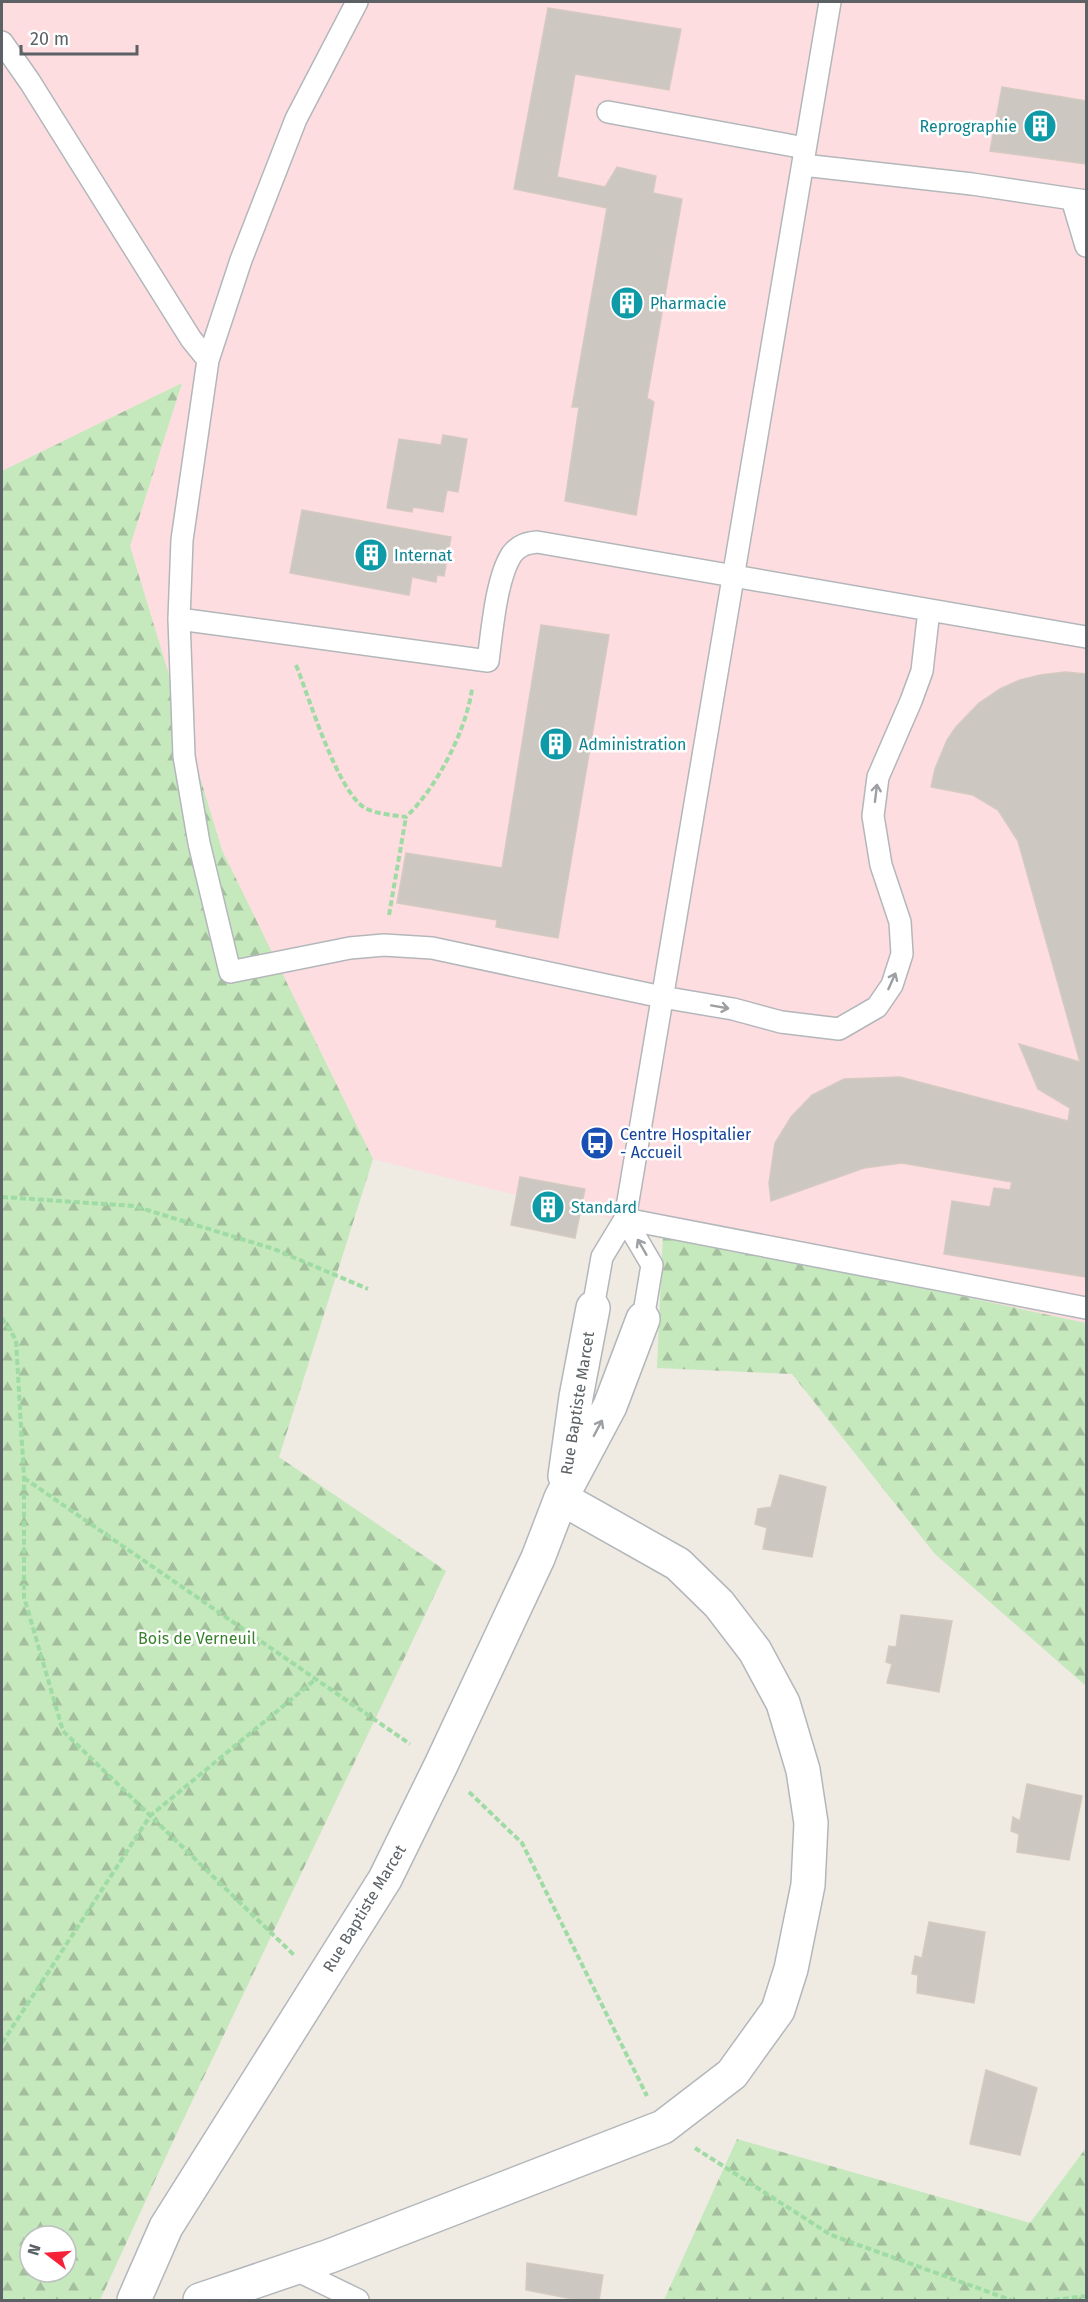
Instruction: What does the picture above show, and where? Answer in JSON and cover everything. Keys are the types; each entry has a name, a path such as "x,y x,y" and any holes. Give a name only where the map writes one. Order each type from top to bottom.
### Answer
{"street":[{"name":"Rue Baptiste Marcet","path":"561,1498 576,1397 593,1308"},
{"name":"Rue Baptiste Marcet","path":"134,2301 166,2227 384,1879 441,1765 538,1558 561,1498 610,1406 643,1319"},
{"path":"200,2301 294,2269 663,2127 732,2074 778,2010 793,1960 808,1885 812,1823 803,1770 783,1703 754,1651 719,1604 678,1564 561,1498"}],"lane":[{"path":"357,2 296,119 241,260 208,360 182,540 179,619 184,756 199,843 230,972 350,948 384,945 432,948 663,997 733,1009 782,1022 839,1029 877,1007 892,984 902,954 900,922 880,865 873,816 878,777 922,671 928,610"},
{"path":"593,1308 602,1257 626,1219 830,2"},
{"path":"2,42 30,81 192,339 208,360"},
{"path":"608,112 804,156 1079,200 1086,246"},
{"path":"179,619 488,661 497,597 503,578 513,554 525,543 537,542 1086,638"},
{"path":"626,1219 1086,1308"},
{"path":"626,1219 652,1265 643,1319"},
{"path":"294,2269 358,2301"}],"path":[{"path":"284,633 339,773 355,800 365,808 406,817"},
{"path":"384,945 406,817 419,805 457,738 470,707 477,660"},
{"path":"2,1197 135,1206 274,1249 368,1289"},
{"path":"2,1318 16,1340 24,1478 24,1597 63,1731 320,1981"},
{"path":"24,1478 441,1765 522,1843 663,2127 831,2235 1011,2301"},
{"path":"2,2043 150,1816 316,1679"},
{"path":"1054,2301 1086,2296"}],"shaded area":[{"path":"2,2 1086,2 1086,1323 663,1232 373,1159 222,850 130,546 182,383 2,471"}],"green space":[{"name":"Bois de Verneuil","path":"182,383 130,546 222,850 373,1159 279,1457 446,1571 175,2137 100,2300 2,2300 2,471"},
{"path":"663,1232 1086,1323 1086,1686 935,1554 792,1374 657,1368"},
{"path":"737,2139 1030,2223 1086,2148 1086,2300 664,2300"}],"building":[{"name":"Pharmacie","path":"548,8 681,29 669,90 575,74 557,177 605,187 617,167 656,176 653,193 682,199 647,398 654,402 636,515 565,501 579,407 572,407 607,208 514,189"},
{"name":"Reprographie","path":"1002,87 1086,101 1086,164 990,151"},
{"name":"Internat","path":"443,435 467,439 458,492 447,490 443,512 413,507 412,512 387,508 399,439 441,445"},
{"name":"Internat","path":"302,510 451,537 444,576 437,575 436,582 412,577 409,595 290,573"},
{"name":"Administration","path":"541,625 609,635 558,938 496,927 497,920 397,903 406,853 502,868"},
{"path":"1065,672 1086,674 1086,1277 944,1254 952,1201 990,1207 994,1188 1010,1190 1012,1182 902,1163 864,1168 771,1201 769,1183 775,1143 791,1117 812,1095 844,1079 900,1077 1068,1121 1070,1108 1038,1089 1019,1044 1080,1062 1018,841 998,810 973,795 931,787 935,769 947,740 979,703 1000,689 1020,680"},
{"name":"Standard","path":"520,1177 585,1189 575,1238 511,1225"},
{"path":"780,1475 826,1487 812,1557 763,1549 767,1528 755,1524 758,1509 771,1507"},
{"path":"901,1615 952,1621 939,1692 887,1683 892,1664 886,1662 889,1646 896,1647"},
{"path":"1027,1784 1082,1796 1069,1860 1017,1852 1019,1834 1011,1831 1013,1817 1020,1821"},
{"path":"929,1922 985,1932 974,2003 917,1993 918,1975 912,1974 915,1956 922,1958"},
{"path":"986,2070 1037,2088 1020,2155 970,2144"},
{"path":"527,2263 603,2275 599,2300 578,2300 526,2290"}],"place":[{"name":"Reprographie","path":"1040,126"},
{"name":"Pharmacie","path":"627,303"},
{"name":"Internat","path":"371,555"},
{"name":"Administration","path":"556,744"},
{"name":"Centre Hospitalier - Accueil","path":"597,1143"},
{"name":"Standard","path":"548,1207"}]}
